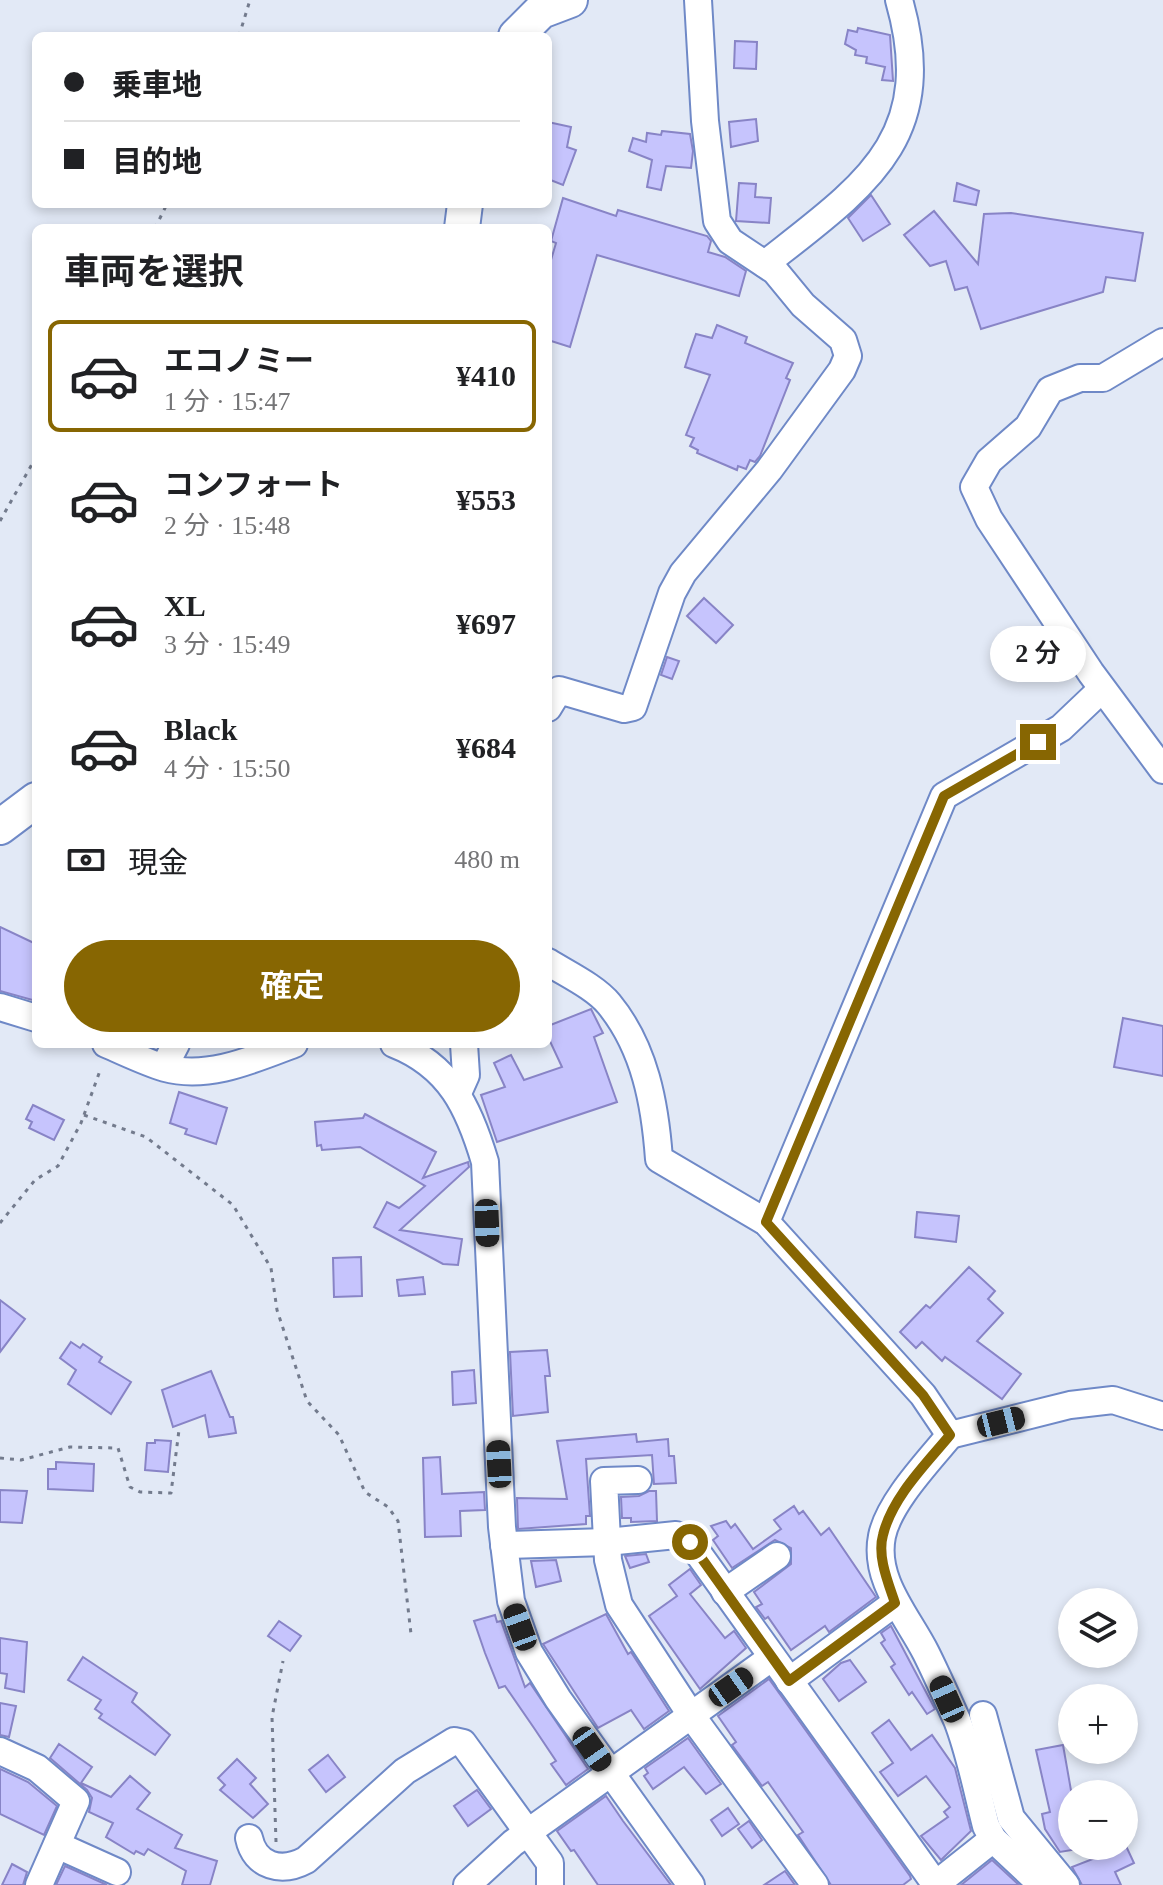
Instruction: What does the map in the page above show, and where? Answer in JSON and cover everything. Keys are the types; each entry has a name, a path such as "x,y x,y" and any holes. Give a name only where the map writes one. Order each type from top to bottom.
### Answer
{"main road":[{"path":"520,32 541,11 570,0"},
{"path":"0,827 32,803"}],"street":[{"path":"552,699 555,693 565,690 624,709 633,707 672,593 683,573 769,470 847,361 843,340 803,305 765,264 730,241 717,221 705,121 698,0"},
{"path":"765,264 874,171 891,146 912,86 906,26 899,0"},
{"path":"1163,342 1103,378 1080,378 1050,390 1028,427 989,461 974,487 989,519 1102,689 1163,770"},
{"path":"766,1222 944,796 1061,728 1102,689"},
{"path":"552,965 608,1003 641,1057 656,1114 659,1159 766,1222 923,1395 950,1435"},
{"path":"0,1007 32,1017"},
{"path":"125,1048 170,1056 200,1070 235,1066 283,1048"},
{"path":"401,1048 440,1070 458,1093 468,1109 485,1162 504,1545 511,1601 529,1652 610,1773 691,1885"},
{"path":"458,1093 468,1063 465,1048"},
{"path":"1042,1885 993,1839 958,1723 925,1651 895,1603 884,1565 882,1536 914,1478 950,1435 1070,1405 1113,1400 1163,1416"},
{"path":"638,1480 604,1481 607,1542 619,1605 691,1715 815,1885"},
{"path":"504,1545 607,1542 676,1535 690,1542 935,1885 993,1839"},
{"path":"725,1592 777,1556"},
{"path":"789,1681 895,1603"},
{"path":"467,1885 529,1833 771,1658"},
{"path":"983,1715 1011,1818 1066,1885"},
{"path":"249,1838 255,1856 277,1866 292,1868 306,1860 405,1771 454,1741 463,1743 529,1833 550,1874 566,1885"},
{"path":"0,1751 37,1768 76,1801 39,1885"},
{"path":"57,1845 117,1872"}],"path":[{"path":"240,32 250,0"},
{"path":"0,521 32,464"},
{"path":"0,1223 35,1180 58,1166 84,1115 107,1048"},
{"path":"84,1115 146,1137 226,1198 262,1250 274,1278 277,1310 307,1401 339,1435 360,1484 388,1507 398,1521 411,1634"},
{"path":"0,1458 21,1460 70,1447 118,1448 130,1487 148,1494 171,1493 179,1430"},
{"path":"277,1866 272,1717 283,1661"}],"building":[{"path":"858,28 890,35 893,81 882,80 885,67 866,63 867,57 855,55 856,50 845,44 848,30 857,32"},
{"path":"735,41 757,42 756,69 734,68"},
{"path":"756,119 758,141 731,147 729,122"},
{"path":"552,123 571,127 567,147 576,150 563,185 552,181"},
{"path":"662,131 690,134 693,151 691,168 666,166 661,190 647,187 652,160 629,151 633,138 646,142 647,133 661,135"},
{"path":"739,183 756,184 755,197 771,198 769,223 736,221"},
{"path":"957,183 979,191 976,205 954,201"},
{"path":"871,195 890,224 863,241 848,218"},
{"path":"563,198 616,216 618,210 707,236 711,241 708,252 725,257 746,271 739,296 597,255 570,347 552,341 552,256 556,243 552,237"},
{"path":"934,211 978,264 984,214 1011,213 1143,233 1135,281 1106,277 1103,292 981,329 967,287 955,290 946,261 930,266 904,235"},
{"path":"717,325 747,337 745,343 793,363 786,378 790,380 760,456 755,462 750,460 746,469 738,466 737,470 697,453 698,450 690,446 694,438 686,435 710,375 685,367 696,334 712,338"},
{"path":"704,598 733,625 716,643 687,616"},
{"path":"667,657 679,661 672,679 661,675"},
{"path":"0,927 32,942 32,1000 0,991"},
{"path":"591,1009 603,1033 594,1037 617,1102 497,1142 481,1095 505,1087 494,1063 511,1055 524,1080 562,1067 552,1046 552,1024"},
{"path":"1123,1018 1163,1026 1163,1076 1114,1067"},
{"path":"179,1092 227,1108 216,1144 185,1134 187,1129 170,1123"},
{"path":"33,1105 64,1120 54,1140 29,1128 32,1122 26,1119"},
{"path":"365,1114 436,1152 423,1178 468,1162 469,1167 400,1230 462,1239 458,1265 443,1264 374,1227 387,1202 399,1208 425,1186 360,1147 322,1150 321,1145 317,1146 315,1122 363,1118"},
{"path":"917,1212 959,1216 956,1242 915,1237"},
{"path":"361,1257 362,1296 334,1297 333,1258"},
{"path":"969,1267 995,1291 988,1299 1003,1313 977,1341 1021,1374 1002,1399 945,1357 942,1361 922,1342 916,1348 900,1332 926,1305 930,1308"},
{"path":"423,1277 425,1294 399,1296 397,1280"},
{"path":"0,1300 25,1319 0,1352"},
{"path":"71,1342 80,1348 83,1344 102,1357 99,1362 131,1382 111,1414 68,1384 76,1370 60,1358"},
{"path":"547,1350 550,1376 545,1376 548,1412 513,1416 510,1352"},
{"path":"474,1370 476,1403 453,1405 452,1372"},
{"path":"211,1371 230,1417 233,1417 236,1433 209,1437 205,1415 173,1427 162,1390"},
{"path":"636,1434 637,1442 668,1439 669,1456 674,1456 676,1483 654,1484 652,1455 586,1459 590,1516 586,1516 586,1524 518,1529 517,1498 567,1499 557,1441"},
{"path":"155,1440 171,1441 168,1472 145,1470 147,1443 155,1443"},
{"path":"440,1457 442,1494 484,1492 485,1510 460,1511 461,1536 425,1537 423,1458"},
{"path":"56,1462 94,1464 93,1491 48,1489 48,1469 56,1469"},
{"path":"0,1490 27,1491 22,1523 0,1522"},
{"path":"656,1491 657,1521 631,1522 631,1518 622,1518 621,1497 639,1496"},
{"path":"794,1506 799,1514 803,1511 821,1535 829,1528 876,1597 829,1632 825,1626 791,1650 768,1617 765,1619 756,1607 762,1604 754,1592 791,1564 791,1548 775,1540 732,1568 713,1540 718,1536 711,1526 726,1521 731,1528 735,1524 753,1549 781,1529 774,1520"},
{"path":"646,1554 649,1562 630,1568 625,1556"},
{"path":"556,1560 561,1581 536,1587 531,1561"},
{"path":"690,1569 701,1585 690,1594 725,1638 734,1631 746,1648 700,1689 649,1616 677,1596 669,1585"},
{"path":"606,1614 628,1654 631,1652 669,1711 644,1729 631,1710 598,1728 543,1644"},
{"path":"495,1615 497,1622 501,1621 525,1687 530,1683 588,1769 566,1785 551,1764 556,1761 505,1686 499,1688 474,1621"},
{"path":"279,1621 301,1636 290,1651 268,1636"},
{"path":"891,1626 935,1709 927,1714 912,1692 909,1695 891,1667 895,1664 881,1643 885,1640 881,1633"},
{"path":"0,1638 27,1642 24,1692 5,1688 7,1674 0,1673"},
{"path":"83,1657 137,1693 132,1702 170,1735 155,1755 99,1718 102,1714 95,1709 101,1700 68,1680"},
{"path":"850,1660 866,1682 839,1701 823,1679 841,1663"},
{"path":"769,1679 910,1876 911,1879 903,1885 831,1885 798,1835 803,1832 768,1782 762,1786 732,1745 736,1742 718,1716"},
{"path":"0,1703 16,1706 9,1737 0,1735"},
{"path":"889,1720 911,1750 932,1735 955,1768 971,1831 941,1860 921,1836 948,1817 944,1812 950,1807 926,1776 898,1796 880,1772 893,1763 872,1733"},
{"path":"688,1738 721,1784 706,1794 684,1767 653,1789 644,1776 648,1773 645,1768"},
{"path":"59,1744 92,1767 81,1783 111,1797 130,1776 150,1793 137,1809 182,1835 175,1848 217,1861 210,1885 182,1885 186,1871 148,1849 144,1855 136,1851 134,1854 106,1837 113,1823 89,1812 92,1798 87,1790 50,1758"},
{"path":"1058,1746 1058,1764 1066,1764 1069,1780 1058,1780 1058,1849 1045,1829 1042,1814 1050,1812 1036,1750"},
{"path":"328,1755 345,1777 326,1792 309,1770"},
{"path":"237,1759 256,1778 250,1784 268,1804 253,1818 220,1790 225,1785 218,1778"},
{"path":"0,1769 28,1782 57,1806 44,1835 0,1814"},
{"path":"477,1790 491,1809 468,1826 454,1806"},
{"path":"606,1796 671,1885 598,1885 574,1850 571,1851 557,1831"},
{"path":"728,1808 739,1824 722,1836 711,1820"},
{"path":"749,1821 762,1840 752,1848 738,1829"},
{"path":"992,1860 1019,1885 961,1885"},
{"path":"1090,1860 1133,1860 1134,1863 1115,1872 1121,1885 1082,1885 1072,1867"},
{"path":"12,1864 27,1872 23,1885 2,1885"},
{"path":"65,1866 107,1885 56,1885"},
{"path":"785,1871 795,1885 764,1885"}],"route":[{"path":"690,1542 789,1681 895,1603 882,1555 882,1536 914,1478 950,1435 943,1420 923,1395 766,1222 944,796 1038,742"}]}
